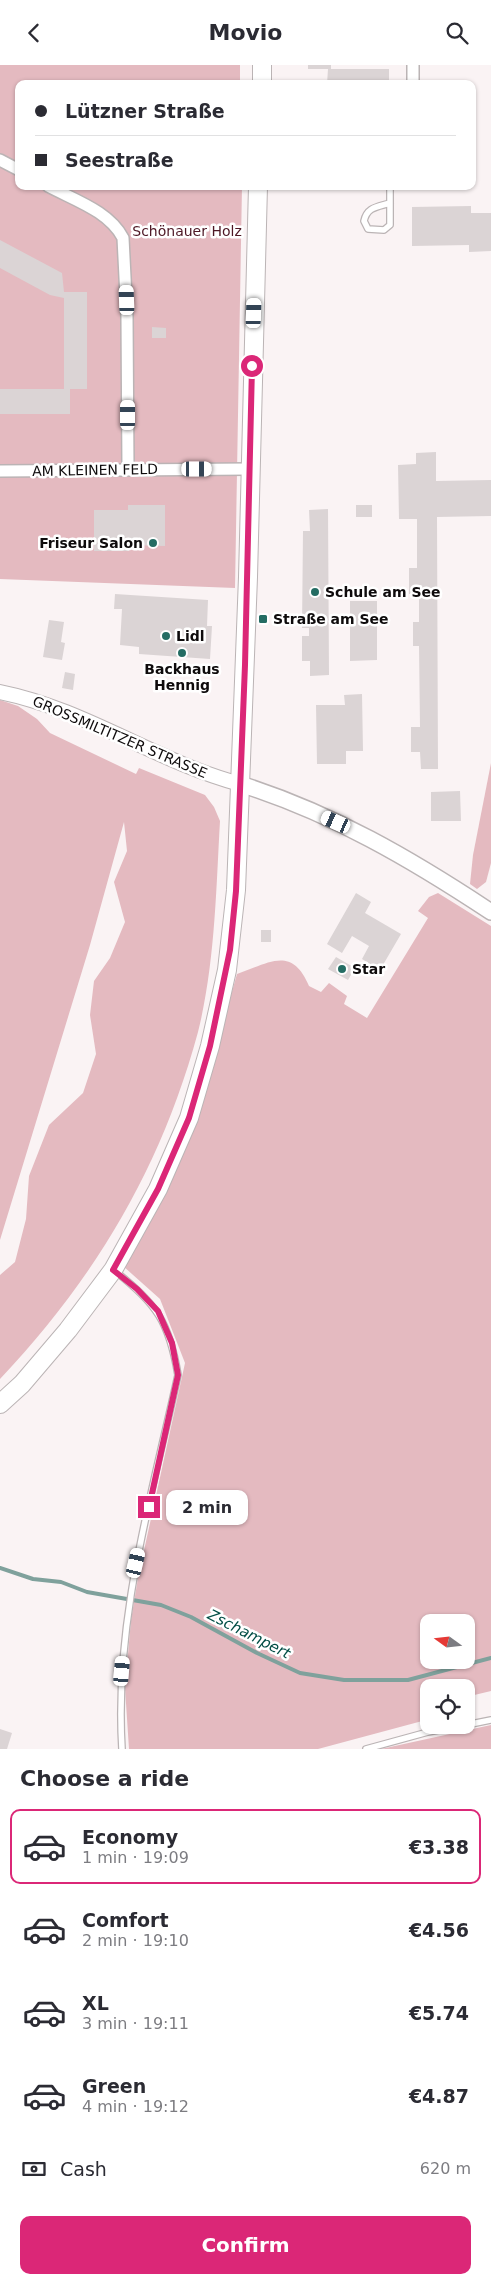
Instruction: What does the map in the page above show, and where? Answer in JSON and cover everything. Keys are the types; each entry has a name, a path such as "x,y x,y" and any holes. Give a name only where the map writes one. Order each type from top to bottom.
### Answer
{"main road":[{"path":"262,65 262,80"},
{"path":"0,1404 22,1384 68,1330 113,1270 158,1189 189,1118 210,1046 227,970 233,930 240,784 258,190"},
{"path":"240,784 300,806 368,836 435,875 491,912"}],"street":[{"path":"413,65 413,80"},
{"path":"0,160 15,168"},
{"path":"55,190 105,217 118,228 123,238 127,317 128,469"},
{"name":"AM KLEINEN FELD","path":"0,471 249,469"},
{"name":"GROSSMILTITZER STRASSE","path":"0,691 35,699 202,773 240,784"}],"lane":[{"path":"390,190 390,203 390,225 384,230 368,229 364,221 366,213 371,208 390,203"},
{"path":"113,1270 137,1289 158,1311 172,1343 178,1375 131,1585 120,1687 122,1749"},
{"path":"475,1723 491,1720"},
{"path":"366,1749 421,1734"}],"green space":[{"name":"Schönauer Holz","path":"0,65 240,65 240,80 15,80 15,190 242,190 235,588 0,579"},
{"path":"0,700 18,706 37,719 50,733 136,774 139,768 205,795 214,807 220,821 214,927 204,1006 183,1082 165,1129 144,1175 121,1218 95,1260 35,1340 0,1379 0,1275 15,1262 26,1219 29,1176 49,1125 83,1093 96,1054 90,1015 94,981 110,958 125,922 114,882 127,851 124,822 90,945 0,1240"},
{"path":"491,763 491,863 486,882 477,889 470,884 473,855"},
{"path":"438,893 491,926 491,1691 475,1695 475,1679 420,1679 420,1722 318,1749 129,1749 125,1688 131,1620 138,1578 185,1363 160,1299 123,1266 216,1048 237,974 269,962 287,961 295,965 309,986 321,992 329,983 347,996 344,1004 367,1018 428,918 418,911 429,897"},
{"path":"491,1725 491,1749 381,1749 450,1734 475,1734 475,1728"}],"building":[{"path":"308,65 331,65 331,69 389,69 389,80 327,80 328,69 308,69"},
{"path":"471,206 471,213 491,213 491,251 469,252 469,245 412,246 412,207"},
{"path":"0,240 62,273 64,292 87,292 87,389 70,389 70,414 0,414 0,389 64,389 64,298 50,295 0,268"},
{"path":"152,327 166,328 166,338 152,338"},
{"path":"436,452 436,481 491,480 491,516 437,517 438,769 421,769 420,752 411,752 411,727 420,727 419,646 413,646 413,622 419,622 419,594 409,594 409,568 417,568 417,519 399,519 398,465 416,464 416,453"},
{"path":"128,505 165,505 165,546 129,545 129,551 94,551 94,510 128,510"},
{"path":"356,505 372,505 372,517 356,517"},
{"name":"Schule am See","path":"328,509 329,675 310,676 310,661 302,661 302,636 309,636 309,628 302,628 303,531 310,531 309,510"},
{"name":"Lidl","path":"115,594 208,600 207,626 212,626 210,659 139,654 139,647 120,645 122,609 114,609"},
{"path":"350,601 377,601 377,660 350,661"},
{"path":"49,620 64,622 61,642 65,643 62,660 43,657"},
{"path":"65,672 75,674 73,690 62,688"},
{"path":"362,694 363,751 346,751 346,764 317,764 316,705 345,705 344,695"},
{"path":"460,791 461,821 431,821 431,792"},
{"path":"356,893 371,902 365,913 401,934 380,970 362,959 369,946 352,936 342,953 327,944"},
{"path":"261,930 271,930 271,942 261,942"},
{"name":"Star","path":"336,957 355,968 348,980 328,969"},
{"path":"0,1729 12,1733 7,1749 0,1749"}],"waterway":[{"name":"Zschampert","path":"0,1568 33,1579 61,1582 87,1592 161,1605 191,1617 257,1653 300,1673 344,1680 408,1680 491,1658"}],"place":[{"name":"Friseur Salon","path":"153,543"},
{"name":"Schule am See","path":"315,592"},
{"name":"Straße am See","path":"263,619"},
{"name":"Lidl","path":"166,636"},
{"name":"Backhaus Hennig","path":"182,653"},
{"name":"Star","path":"342,969"}],"route":[{"path":"149,1507 178,1375 172,1343 158,1311 137,1289 113,1270 158,1189 189,1118 210,1046 227,970 236,891 248,577 252,366"}]}
